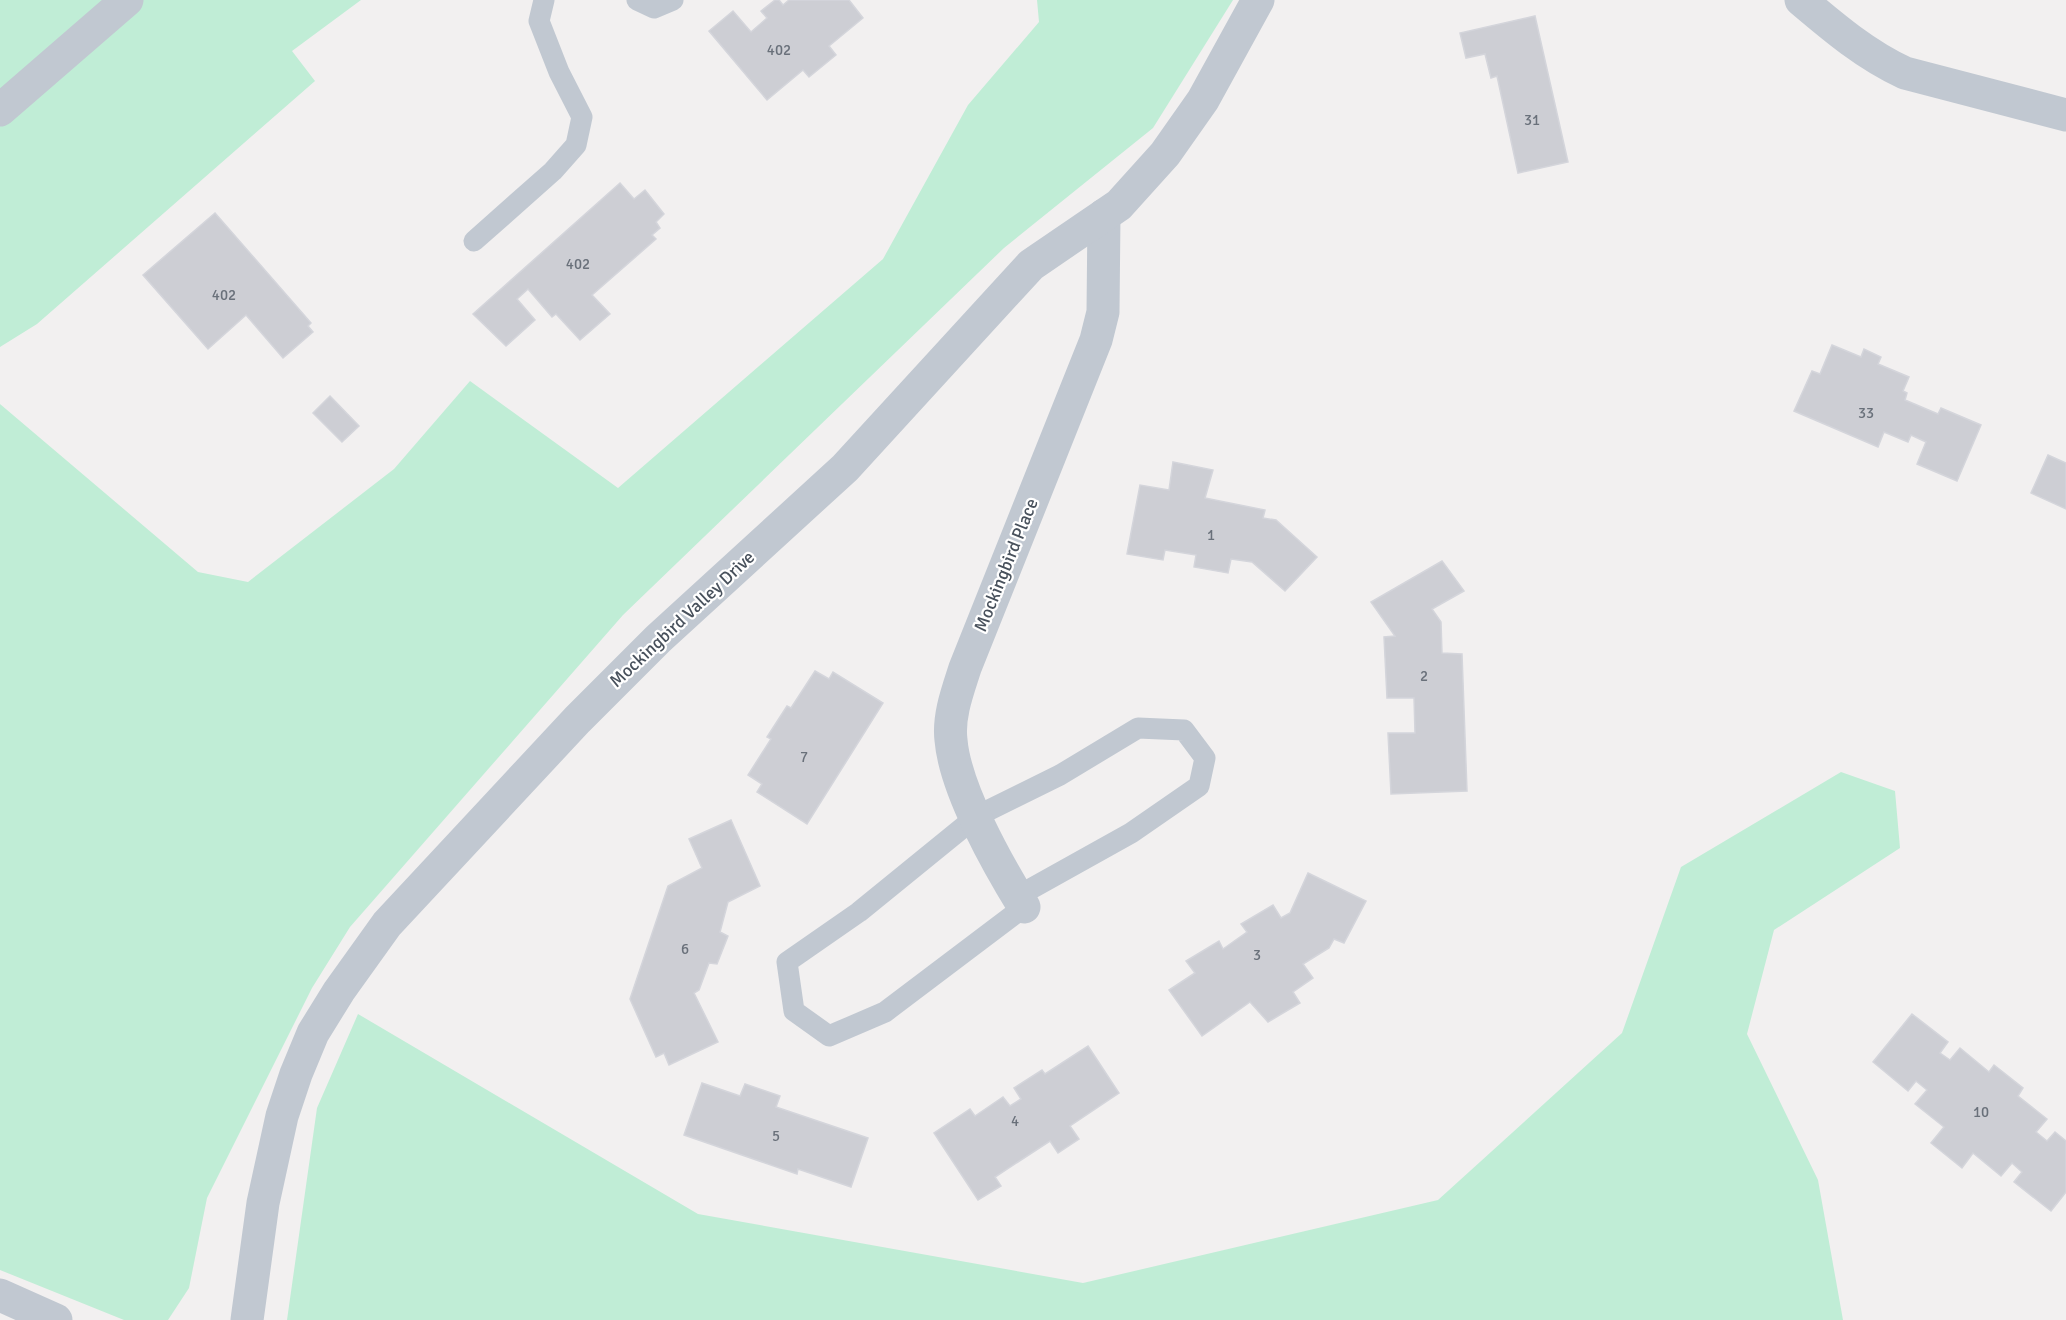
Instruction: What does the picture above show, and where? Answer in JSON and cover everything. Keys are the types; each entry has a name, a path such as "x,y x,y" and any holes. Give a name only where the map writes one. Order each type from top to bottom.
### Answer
{"street":[{"path":"0,110 127,0"},
{"name":"Mockingbird Valley Drive","path":"247,1320 263,1203 282,1116 296,1074 314,1033 339,991 387,924 577,720 658,639 845,468 1031,265 1119,205 1165,154 1203,100 1258,0"},
{"path":"1802,0 1842,35 1882,63 1905,73 2066,115"},
{"name":"Mockingbird Place","path":"1021,902 998,865 955,767 950,738 954,704 965,668 1096,340 1103,312 1104,215"},
{"path":"0,1295 56,1320"}],"lane":[{"path":"474,241 553,171 576,145 582,117 559,72 539,21 544,0"},
{"path":"637,0 654,8 673,0"},
{"path":"1138,728 1184,730 1205,758 1199,786 1021,902 885,1012 828,1036 794,1011 787,962 859,912 976,816 1060,775 1138,728"}],"green space":[{"path":"0,0 361,0 292,51 315,81 37,324 0,347"},
{"path":"1037,0 1233,0 1153,128 1004,248 623,615 350,927 312,988 207,1198 189,1288 168,1320 124,1320 0,1270 0,404 198,572 248,582 394,469 470,381 618,488 883,259 968,105 1039,22"},
{"path":"1841,772 1895,791 1900,848 1774,930 1747,1034 1818,1180 1843,1320 287,1320 317,1108 358,1014 698,1214 1083,1283 1438,1200 1622,1033 1681,867"}],"building":[{"path":"775,0 779,0 783,5 789,0 849,0 863,18 829,46 836,55 809,77 803,70 767,100 709,31 733,11 751,32 767,18 761,11"},
{"path":"1535,16 1568,162 1518,173 1497,76 1491,78 1485,54 1466,58 1460,33"},
{"path":"620,183 634,199 645,190 664,214 656,222 660,228 652,235 656,239 592,295 610,314 580,340 556,314 552,317 528,289 517,299 535,320 506,346 473,314"},
{"path":"215,213 311,323 308,326 313,332 283,358 246,315 208,349 143,275"},
{"path":"1832,345 1861,357 1864,349 1881,357 1878,364 1909,377 1903,391 1907,393 1905,400 1938,414 1941,408 1981,425 1957,481 1917,464 1926,442 1911,435 1908,442 1884,432 1878,447 1794,411 1812,371 1820,374"},
{"path":"330,396 359,426 342,442 313,413"},
{"path":"2048,455 2066,463 2066,509 2031,493"},
{"path":"1173,462 1213,470 1205,498 1265,510 1263,518 1276,520 1317,557 1285,591 1252,562 1231,559 1228,573 1194,567 1196,555 1165,550 1163,560 1127,554 1140,485 1169,490"},
{"path":"1442,561 1464,591 1432,609 1441,622 1442,653 1462,654 1467,791 1391,794 1388,733 1415,733 1414,698 1387,698 1384,637 1395,636 1371,602"},
{"path":"815,671 829,679 833,672 883,703 807,824 757,792 762,784 748,775 771,739 767,737 787,706 791,708"},
{"path":"731,820 760,886 728,902 720,932 728,936 717,964 709,963 699,990 694,993 718,1042 669,1065 664,1053 656,1057 630,999 668,886 702,868 689,839"},
{"path":"1308,873 1366,901 1344,943 1334,939 1329,948 1303,964 1313,978 1293,992 1300,1003 1268,1022 1250,1002 1202,1036 1169,990 1195,973 1186,961 1219,941 1223,949 1247,932 1241,924 1273,905 1281,918 1290,913"},
{"path":"1912,1014 1948,1042 1940,1053 1950,1060 1960,1048 1989,1072 1994,1065 2023,1088 2018,1096 2047,1119 2036,1132 2047,1141 2055,1132 2066,1141 2066,1192 2051,1211 2014,1182 2022,1172 2012,1163 2001,1176 1973,1153 1962,1168 1931,1143 1944,1127 1915,1104 1927,1090 1916,1081 1908,1091 1873,1062"},
{"path":"1088,1046 1119,1093 1070,1126 1079,1139 1058,1153 1050,1141 995,1177 1001,1186 978,1200 934,1133 970,1109 975,1116 1003,1097 1010,1106 1021,1099 1014,1088 1042,1070 1045,1074"},
{"path":"702,1083 740,1096 745,1084 780,1096 776,1107 868,1138 851,1187 798,1169 797,1174 684,1135"}]}
